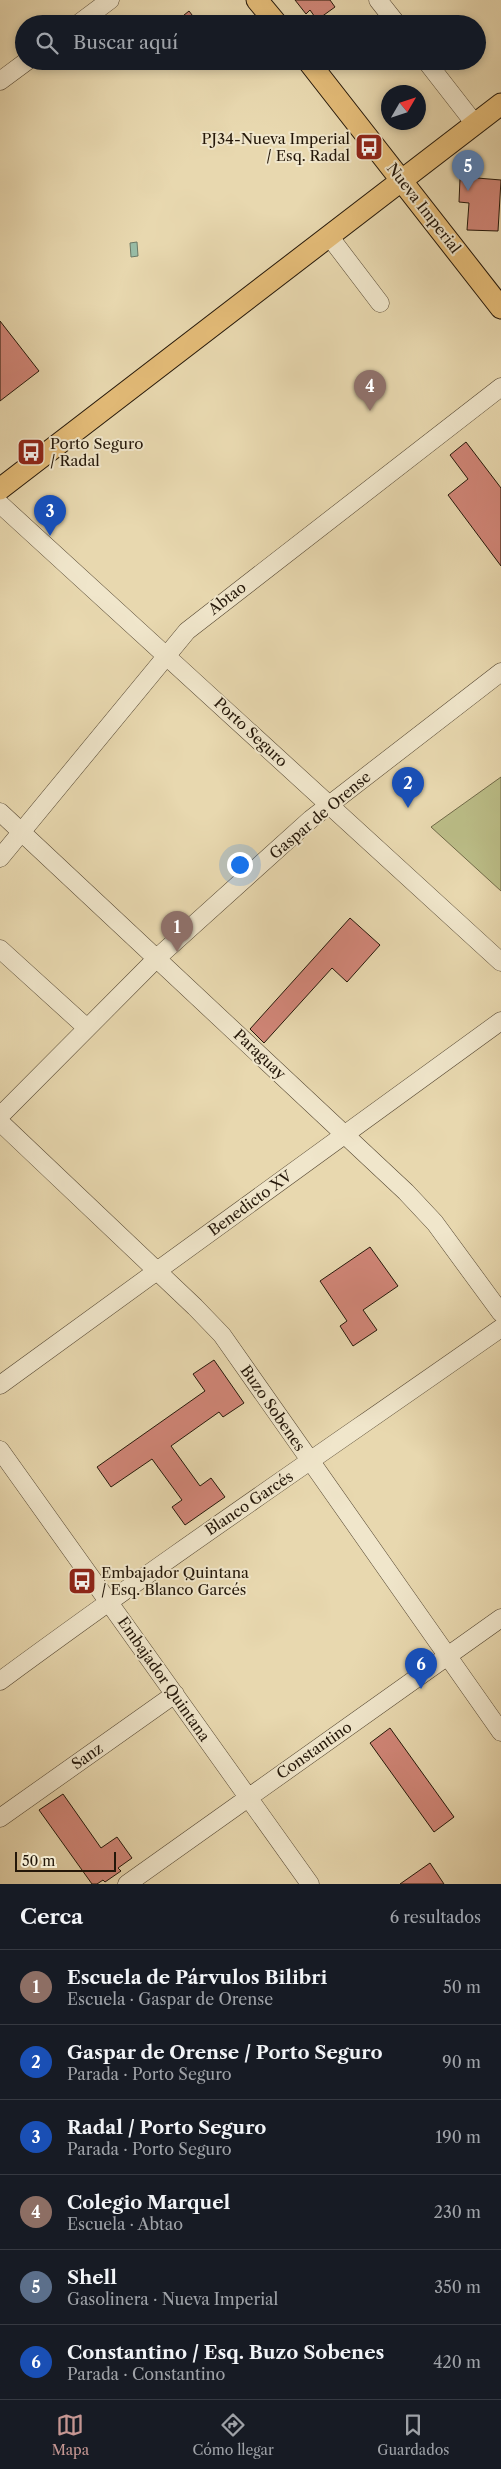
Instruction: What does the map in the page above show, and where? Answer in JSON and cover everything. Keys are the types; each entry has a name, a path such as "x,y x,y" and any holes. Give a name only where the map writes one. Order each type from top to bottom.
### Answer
{"main road":[{"path":"257,0 270,15"},
{"name":"Nueva Imperial","path":"315,70 501,308"},
{"path":"0,489 501,104"}],"street":[{"path":"90,15 110,0"},
{"path":"378,0 390,15"},
{"path":"0,81 15,70"},
{"path":"433,70 475,124"},
{"path":"329,236 380,302"},
{"name":"Abtao","path":"0,858 179,638 199,620 501,387"},
{"name":"Porto Seguro","path":"0,504 501,962"},
{"name":"Gaspar de Orense","path":"0,1116 158,957 330,805 501,672"},
{"name":"Paraguay","path":"0,812 158,957 345,1133 425,1212 501,1313"},
{"path":"0,948 87,1028"},
{"name":"Benedicto XV","path":"0,1385 501,1021"},
{"name":"Buzo Sobenes","path":"0,1122 157,1270 222,1336 501,1732"},
{"name":"Blanco Garcés","path":"0,1681 208,1530 310,1462 501,1328"},
{"name":"Embajador Quintana","path":"0,1450 310,1884"},
{"name":"Constantino","path":"127,1884 501,1618"},
{"name":"Sanz","path":"0,1818 175,1694"}],"shaded area":[{"path":"137,242 138,256 131,257 130,243"},
{"path":"501,777 501,891 431,827"}],"building":[{"path":"295,0 330,0 335,7 324,15 314,15 310,10 306,14"},
{"path":"189,11 192,15 184,15"},
{"path":"461,155 478,156 477,178 501,180 498,231 467,230 469,203 459,202"},
{"path":"0,321 39,371 0,401"},
{"path":"466,442 501,488 501,566 448,495 468,479 450,455"},
{"path":"350,918 380,945 347,982 332,968 264,1043 250,1029"},
{"path":"370,1247 398,1286 363,1310 377,1330 353,1346 340,1326 347,1321 320,1281"},
{"path":"214,1360 244,1403 223,1417 219,1412 171,1446 200,1486 211,1478 225,1497 185,1525 172,1507 182,1500 152,1459 111,1487 97,1467 205,1391 193,1374"},
{"path":"390,1728 454,1817 434,1832 370,1743"},
{"path":"63,1794 101,1848 117,1837 132,1858 118,1868 121,1871 105,1882 103,1880 97,1884 92,1884 39,1810"},
{"path":"430,1863 444,1884 400,1884"}],"place":[{"name":"PJ34-Nueva Imperial / Esq. Radal","path":"369,147"},
{"name":"Shell","path":"468,191"},
{"name":"Colegio Marquel","path":"370,411"},
{"name":"Porto Seguro / Radal","path":"31,452"},
{"name":"Radal / Porto Seguro","path":"50,536"},
{"name":"Gaspar de Orense / Porto Seguro","path":"408,808"},
{"name":"Escuela de Párvulos Bilibri","path":"177,952"},
{"name":"Embajador Quintana / Esq. Blanco Garcés","path":"82,1581"},
{"name":"Constantino / Esq. Buzo Sobenes","path":"421,1689"}]}
